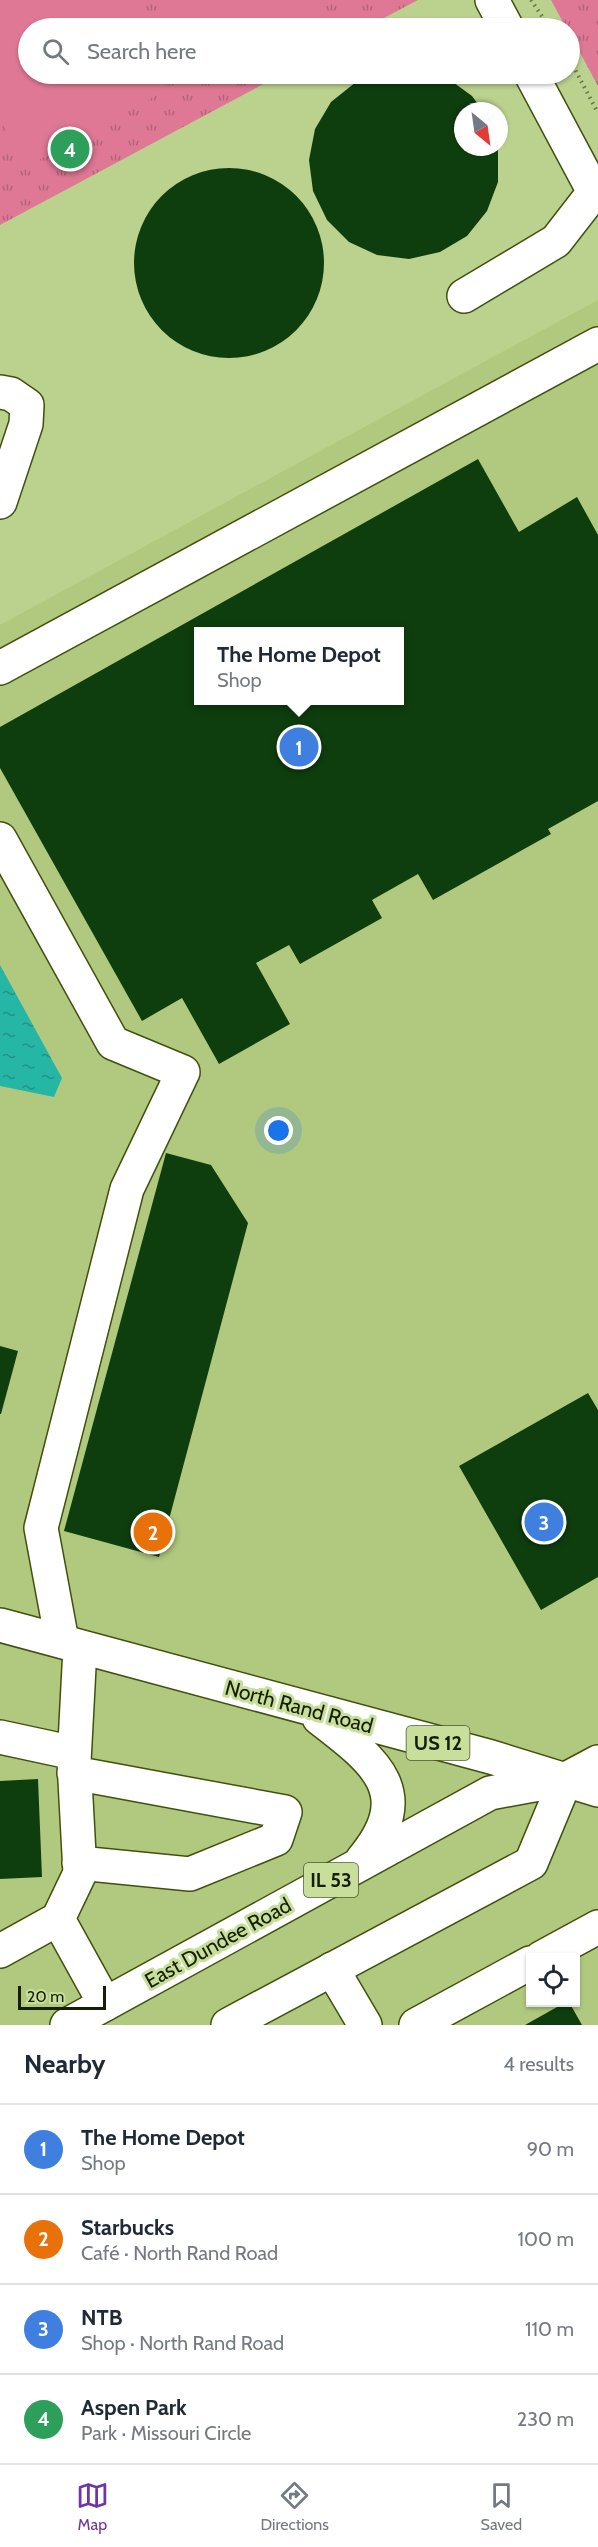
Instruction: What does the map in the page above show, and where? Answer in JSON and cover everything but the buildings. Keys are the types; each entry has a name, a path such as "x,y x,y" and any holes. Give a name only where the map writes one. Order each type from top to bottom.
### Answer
{"main road":[{"path":"492,0 502,18"},
{"path":"464,296 556,241 594,192 536,84"},
{"path":"0,668 598,344"},
{"path":"0,392 11,394 27,405 26,424 0,502"},
{"path":"0,839 113,1043 183,1072 127,1189 41,1528 71,1644 80,1873 58,1919 0,1951"},
{"name":"North Rand Road","path":"0,1625 566,1779 598,1790"},
{"path":"308,1710 364,1752 382,1780 390,1805 387,1825 358,1866"},
{"path":"0,1737 74,1763 285,1812 276,1839 190,1874 79,1863"},
{"name":"East Dundee Road","path":"67,2025 490,1793 566,1779 598,1762"},
{"path":"228,2025 531,1863 566,1779"},
{"path":"58,1919 105,2004"},
{"path":"551,1953 598,1927"},
{"path":"416,2025 465,2014 526,1967"},
{"path":"332,1969 365,2025"}],"path":[{"path":"531,0 543,18"},
{"path":"580,79 598,113"}],"shaded area":[{"path":"598,300 598,2025 0,2025 0,625"}],"green space":[{"path":"0,0 418,0 384,18 18,18 18,84 263,84 0,225"},
{"path":"0,0 119,0 129,18 18,18 18,84 165,84 168,89 26,167 0,120"},
{"path":"154,0 332,0 298,18 164,18"},
{"path":"551,0 598,0 598,86 580,53 580,18 561,18"}],"water":[{"path":"0,965 62,1078 54,1097 0,1086"}],"place":[{"name":"Aspen Park","path":"70,149"},
{"name":"The Home Depot","path":"299,747"},
{"name":"NTB","path":"544,1522"},
{"name":"Starbucks","path":"153,1532"}]}
